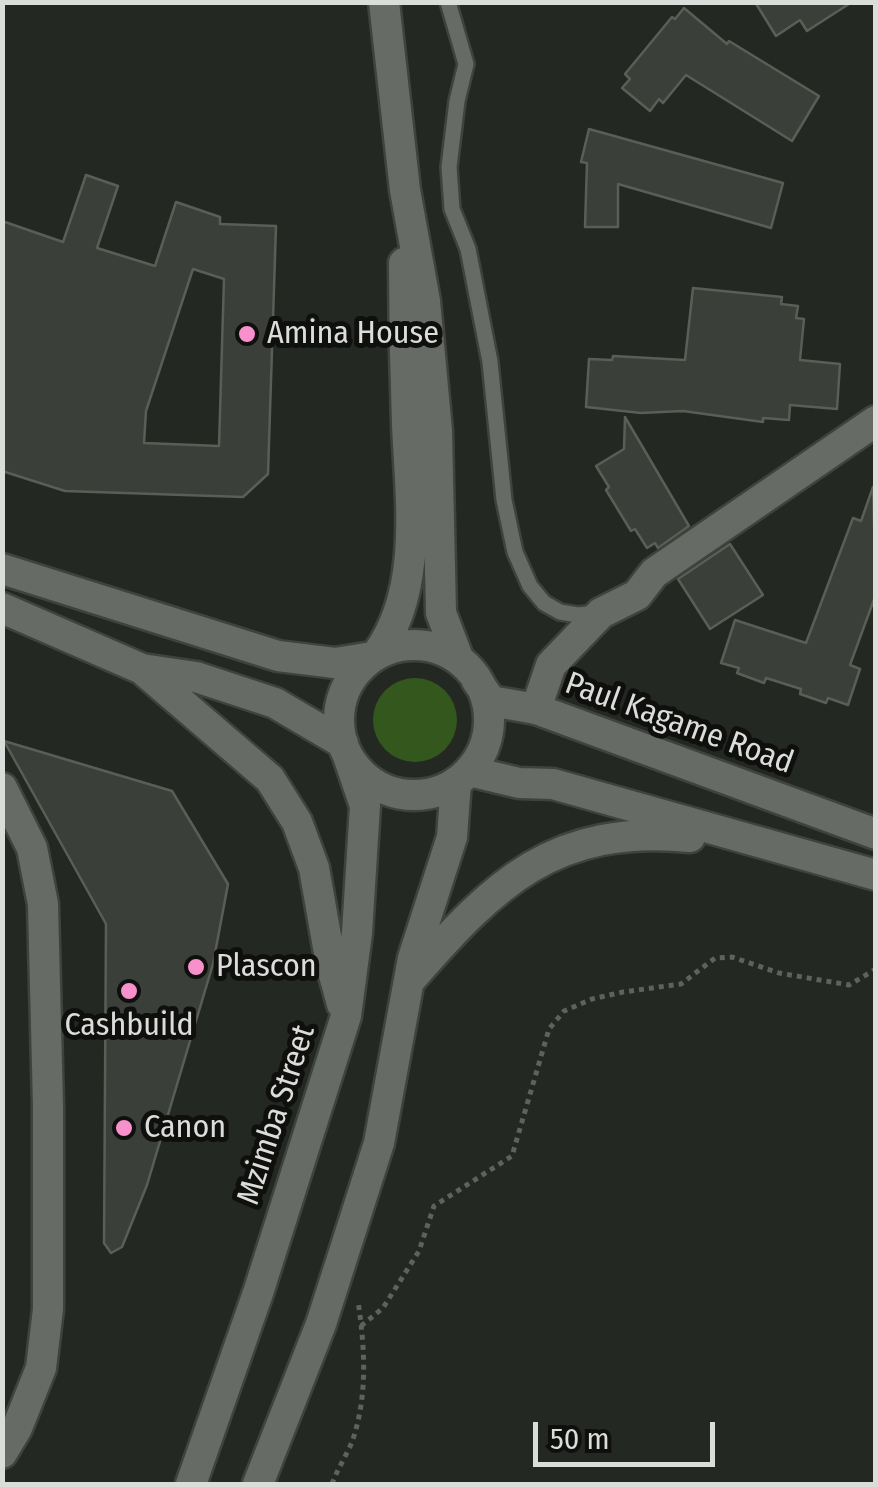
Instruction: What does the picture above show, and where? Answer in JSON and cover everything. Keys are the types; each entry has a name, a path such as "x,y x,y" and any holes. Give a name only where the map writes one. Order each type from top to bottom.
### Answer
{"main road":[{"path":"258,1484 321,1324 379,1144 413,958 452,836 463,776 484,747 489,720 484,694 464,665 442,612 437,431 424,301 404,190 384,2"},
{"path":"346,750 340,709 346,688 389,638 404,595 411,532 404,190"},
{"path":"536,708 550,665 601,613 637,595 654,573 876,421"},
{"path":"2,570 278,656 335,663 374,656 390,648 419,645 433,647 464,665"},
{"path":"2,608 142,669 196,678 275,703 346,750 361,773 377,786 397,793 428,794 463,776 553,784 876,875"},
{"name":"Paul Kagame Road","path":"464,665 491,701 536,708 876,834"},
{"path":"142,669 270,778 297,822 314,868 331,964 346,1016"},
{"name":"Mzimba Street","path":"191,1484 258,1293 346,1016 357,933 365,806 346,750"},
{"path":"2,788 32,848 43,904 48,1308 41,1368 18,1428 2,1453"},
{"path":"408,983 463,920 520,871 574,845 648,833 767,844"}],"lane":[{"path":"448,2 466,64 457,100 449,167 452,209 468,249 490,362 504,500 515,552 530,586 544,603 578,616 601,613"}],"path":[{"path":"362,1326 384,1308 419,1251 434,1206 512,1156 549,1029 564,1011 592,999 680,984 715,958 732,958 778,974 849,985 876,969"},
{"path":"332,1484 360,1414 365,1353 356,1291"}],"green space":[{"path":"415,678 431,681 445,690 454,704 454,736 445,750 431,759 415,762 399,759 385,750 376,736 373,720 376,704 385,690 399,681"}],"building":[{"path":"755,2 852,2 807,31 800,20 776,36"},
{"path":"684,8 727,44 729,41 819,96 792,141 686,75 663,103 659,99 650,111 622,88 630,79 625,74"},
{"path":"589,129 783,183 771,228 618,184 618,227 585,227 587,163 581,162"},
{"path":"86,175 118,186 97,248 155,266 176,202 220,217 220,224 276,226 268,474 243,497 65,491 2,471 2,221 63,242","holes":["193,269 224,279 219,446 144,443 146,411"]},
{"path":"693,288 782,297 781,304 798,306 796,318 804,319 800,360 840,364 837,409 790,405 789,420 763,418 763,422 683,411 641,413 586,407 589,359 612,360 613,356 685,360"},
{"path":"625,417 689,526 658,548 655,543 647,548 635,529 631,531 596,466 624,449"},
{"path":"873,487 876,594 850,665 860,669 848,705 828,698 826,703 800,694 801,689 766,678 764,683 737,673 739,668 721,663 735,620 806,643 853,518 861,521"},
{"path":"730,544 763,595 710,629 678,579"},
{"path":"4,741 172,791 228,884 213,964 147,1185 122,1247 111,1253 104,1243 106,924"}],"place":[{"name":"Amina House","path":"247,334"},
{"name":"Plascon","path":"196,967"},
{"name":"Cashbuild","path":"129,991"},
{"name":"Canon","path":"124,1128"}]}
